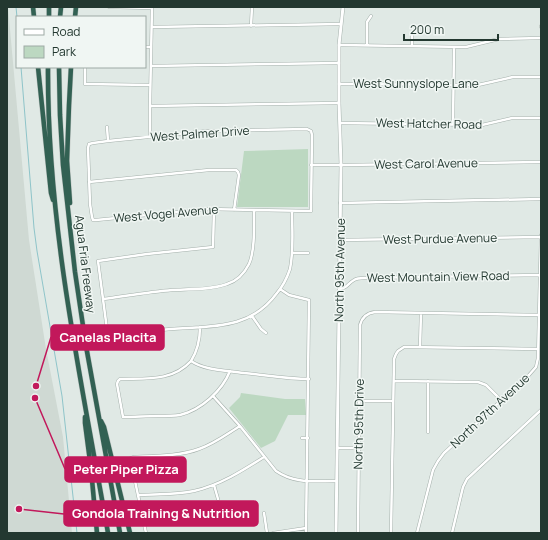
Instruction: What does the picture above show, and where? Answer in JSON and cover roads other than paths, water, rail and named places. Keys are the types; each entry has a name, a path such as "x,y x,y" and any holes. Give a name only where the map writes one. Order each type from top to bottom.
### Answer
{"highway":[{"path":"38,68 51,193 56,211"},
{"name":"Agua Fria Freeway","path":"48,68 50,128 56,211 62,266 70,324 108,533"},
{"name":"Agua Fria Freeway","path":"59,68 63,165 81,318 120,533"},
{"path":"71,68 67,161 75,272"},
{"path":"86,411 85,423 98,533"},
{"path":"98,412 104,427 130,533"}],"street":[{"path":"109,7 152,7 150,137"},
{"path":"252,7 252,26"},
{"name":"North 95th Avenue","path":"336,533 341,165 339,45 343,7"},
{"path":"367,45 367,22 371,16"},
{"path":"152,27 341,24"},
{"path":"412,46 412,34 415,30"},
{"path":"339,45 466,47 506,38 541,38"},
{"path":"146,47 152,47"},
{"path":"453,124 454,47"},
{"path":"151,66 339,63"},
{"path":"85,68 85,84 150,85"},
{"name":"West Sunnyslope Lane","path":"339,84 480,85 513,77 541,77"},
{"path":"150,106 339,103"},
{"name":"West Hatcher Road","path":"340,122 485,125 512,118 541,118"},
{"path":"107,128 108,141"},
{"name":"West Palmer Drive","path":"89,182 89,144 211,131 311,130 311,165"},
{"name":"West Carol Avenue","path":"311,165 541,162"},
{"name":"West Vogel Avenue","path":"89,182 93,220 214,208 234,210 311,211 311,165"},
{"path":"89,182 209,170 236,170 239,174 234,210"},
{"path":"340,203 541,199"},
{"path":"214,208 213,247 98,261 108,337 150,331 232,324 252,316 269,304 287,277 292,253 292,211"},
{"path":"103,299 156,292 217,287 228,284 240,277 251,258 254,210"},
{"name":"West Purdue Avenue","path":"340,240 541,236"},
{"name":"North 97th Avenue","path":"417,533 432,474 438,461 444,453 529,375 538,361 541,236"},
{"path":"292,253 308,253"},
{"name":"West Mountain View Road","path":"339,289 346,287 356,279 364,278 541,275"},
{"path":"280,289 289,294 309,300 306,533"},
{"name":"North 95th Drive","path":"358,533 360,325 365,316 375,312 421,313"},
{"path":"420,347 421,313 540,315"},
{"path":"252,316 261,329 266,333"},
{"path":"200,327 199,344 196,352 191,361 181,370 166,376 120,379 118,381 117,384 123,417 178,415 191,410 212,396 224,383 230,371"},
{"path":"391,533 394,359 397,352 404,347 538,349"},
{"path":"191,361 206,368 308,380"},
{"path":"394,381 482,383 501,400"},
{"path":"428,381 428,432"},
{"path":"212,396 240,426 276,471 293,479 307,481 336,481"},
{"path":"359,401 393,401"},
{"path":"452,533 463,487 467,479 541,410"},
{"path":"146,533 131,458 183,454 198,450 240,426"},
{"path":"302,438 308,438"},
{"path":"337,448 359,448"},
{"path":"138,495 188,492 214,485 233,476 264,457"},
{"path":"214,485 218,499"},
{"path":"264,513 267,533"},
{"path":"273,533 306,528"}],"waterway":[{"path":"16,7 17,16"},
{"path":"21,68 34,228 62,396 77,533"}],"place":[{"name":"Canelas Placita","path":"36,386"},
{"name":"Peter Piper Pizza","path":"35,398"},
{"name":"Gondola Training & Nutrition","path":"19,509"}]}
